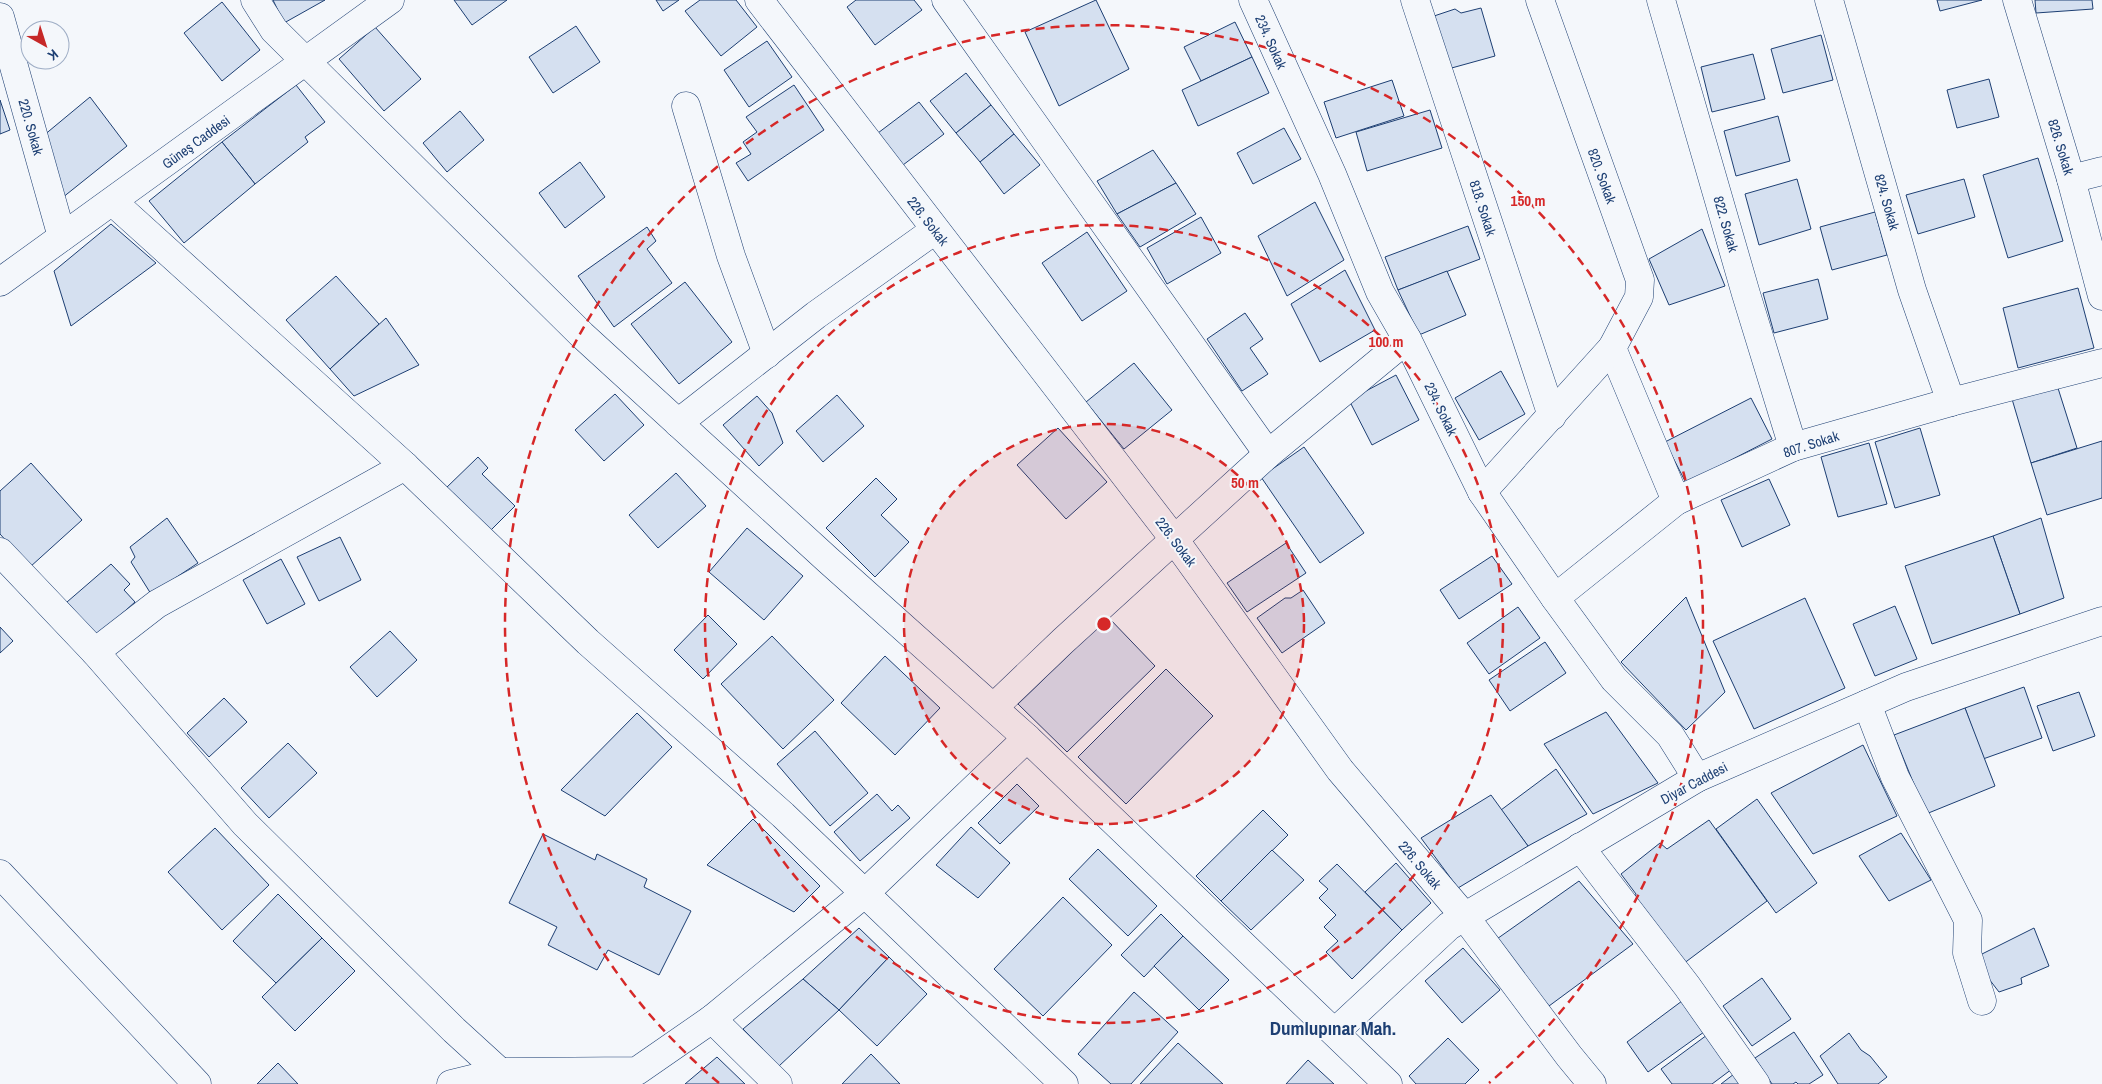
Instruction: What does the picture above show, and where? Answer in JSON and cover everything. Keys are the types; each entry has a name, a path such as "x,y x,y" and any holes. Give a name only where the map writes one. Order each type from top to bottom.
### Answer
{"street":[{"path":"255,0 274,30 305,62 582,335 828,560 994,707 1388,1084"},
{"name":"226. Sokak","path":"759,0 1174,539 1340,770 1464,917 1592,1084"},
{"path":"946,0 1268,454"},
{"name":"234. Sokak","path":"1253,0 1332,174 1380,292 1407,339 1482,492 1614,679 1670,735 1697,778"},
{"name":"818. Sokak","path":"1415,0 1552,416"},
{"name":"820. Sokak","path":"1482,492 1612,348 1639,296 1640,280 1540,0"},
{"name":"822. Sokak","path":"1661,0 1746,294 1793,447"},
{"name":"824. Sokak","path":"1829,0 1912,290 1951,402"},
{"name":"826. Sokak","path":"2017,0 2071,179 2102,296"},
{"name":"Güneş Caddesi","path":"0,282 305,62 375,5"},
{"name":"220. Sokak","path":"0,17 8,79 62,237"},
{"path":"686,106 730,256 766,354"},
{"path":"2071,179 2102,171"},
{"path":"113,202 405,466 588,642 782,815 1064,1084"},
{"path":"678,423 816,315 935,230"},
{"path":"994,707 1268,454 1407,339"},
{"path":"1612,348 1676,501"},
{"name":"807. Sokak","path":"1555,598 1676,501 1793,447 1951,402 2102,364"},
{"path":"95,652 157,604 405,466"},
{"path":"0,552 95,652 245,824 454,1030 500,1080"},
{"name":"Diyar Caddesi","path":"1335,1032 1450,926 1697,778 1906,687 2102,621"},
{"path":"1867,704 1895,777 1968,920 1967,953 1982,1001"},
{"path":"451,1084 637,1071 712,1019 864,894 1027,738"},
{"path":"1580,847 1688,986 1756,1084"},
{"path":"0,874 197,1084"},
{"path":"712,1019 778,1084"}],"building":[{"path":"273,0 325,0 284,23"},
{"path":"454,0 507,0 472,25"},
{"path":"656,0 679,0 663,11"},
{"path":"700,0 736,0 757,27 721,56 685,11"},
{"path":"856,0 914,0 922,10 875,45 847,7"},
{"path":"1096,0 1129,69 1059,106 1025,32"},
{"path":"1937,0 1982,0 1940,11"},
{"path":"2035,0 2092,0 2093,9 2036,13"},
{"path":"222,2 260,50 222,81 184,33"},
{"path":"1481,8 1495,56 1448,69 1431,17 1455,9 1461,13"},
{"path":"1235,22 1252,57 1201,81 1184,47"},
{"path":"576,26 600,62 553,93 529,57"},
{"path":"375,27 421,79 384,111 339,59"},
{"path":"1821,35 1833,80 1783,93 1771,49"},
{"path":"767,41 792,77 749,107 724,70"},
{"path":"1753,54 1765,99 1712,112 1701,67"},
{"path":"1252,57 1269,93 1198,126 1182,90"},
{"path":"966,73 991,105 956,133 930,101"},
{"path":"1989,79 1999,117 1957,128 1947,90"},
{"path":"1392,80 1404,116 1336,138 1324,102"},
{"path":"296,85 325,122 305,137 308,142 255,184 222,142"},
{"path":"794,85 824,130 748,181 736,163 751,154 743,142 757,132 746,117"},
{"path":"90,97 127,146 62,198 43,136"},
{"path":"0,100 10,130 0,134"},
{"path":"919,102 944,134 899,168 874,136"},
{"path":"991,105 1014,134 980,162 956,133"},
{"path":"1430,110 1442,148 1367,171 1356,132"},
{"path":"460,111 484,140 447,172 423,143"},
{"path":"1778,116 1790,161 1736,176 1724,131"},
{"path":"1284,128 1301,159 1253,184 1237,153"},
{"path":"1014,134 1040,165 1004,194 980,162"},
{"path":"222,142 255,184 184,243 149,201"},
{"path":"1153,150 1176,183 1117,214 1097,181"},
{"path":"2038,158 2063,241 2008,258 1983,175"},
{"path":"580,162 605,197 565,228 539,193"},
{"path":"1797,179 1811,229 1759,245 1745,194"},
{"path":"1964,179 1975,217 1918,234 1906,195"},
{"path":"1176,183 1196,214 1140,247 1117,214"},
{"path":"1315,202 1344,260 1287,296 1258,236"},
{"path":"1875,212 1887,255 1832,270 1820,227"},
{"path":"1201,217 1221,253 1167,284 1147,248"},
{"path":"111,224 156,263 71,326 54,271"},
{"path":"1468,226 1480,259 1398,290 1385,257"},
{"path":"647,227 656,241 647,249 672,283 614,327 578,276"},
{"path":"1702,229 1725,286 1669,305 1649,259"},
{"path":"1087,232 1127,291 1082,321 1042,263"},
{"path":"1345,270 1375,330 1320,362 1291,304"},
{"path":"1447,271 1466,315 1419,335 1398,290"},
{"path":"336,276 379,324 330,369 286,320"},
{"path":"1818,279 1828,319 1774,333 1763,293"},
{"path":"685,282 732,342 679,384 631,324"},
{"path":"2078,288 2094,348 2018,368 2003,308"},
{"path":"1245,313 1263,339 1250,348 1268,374 1242,391 1207,339"},
{"path":"386,318 419,365 354,396 330,369"},
{"path":"1134,363 1172,410 1124,449 1086,402"},
{"path":"1501,371 1525,414 1479,440 1455,398"},
{"path":"1396,375 1419,420 1372,445 1349,400"},
{"path":"2057,385 2077,448 2031,463 2012,399"},
{"path":"615,394 644,425 604,461 575,430"},
{"path":"837,395 864,426 823,462 796,431"},
{"path":"757,396 772,413 783,443 759,466 723,425"},
{"path":"1751,398 1772,439 1686,483 1665,442"},
{"path":"1058,428 1107,482 1066,519 1017,465"},
{"path":"1920,428 1940,495 1895,508 1875,442"},
{"path":"2102,441 2102,498 2047,515 2031,463"},
{"path":"1869,443 1887,504 1838,517 1821,457"},
{"path":"1304,447 1364,533 1320,563 1261,477"},
{"path":"478,457 488,468 482,474 515,506 488,533 445,489"},
{"path":"31,463 82,520 30,567 0,534 0,491"},
{"path":"676,473 706,506 658,548 629,515"},
{"path":"876,478 897,499 881,515 909,542 875,577 826,528"},
{"path":"1769,479 1790,525 1742,547 1721,500"},
{"path":"167,518 198,563 151,594 131,562 135,557 130,547"},
{"path":"2041,518 2064,598 2020,614 1993,536"},
{"path":"747,528 803,576 764,620 709,572"},
{"path":"1993,536 2020,614 1932,644 1905,566"},
{"path":"340,537 361,580 319,601 297,557"},
{"path":"1286,543 1306,573 1247,612 1227,583"},
{"path":"1492,556 1512,584 1459,619 1440,590"},
{"path":"281,559 305,604 267,624 243,580"},
{"path":"111,564 130,584 124,590 135,602 97,636 67,602"},
{"path":"1303,590 1325,623 1282,653 1257,618 1285,598 1291,598"},
{"path":"1686,597 1725,692 1686,730 1621,662"},
{"path":"1805,598 1845,688 1754,729 1713,641"},
{"path":"1895,606 1917,659 1875,676 1853,624"},
{"path":"1518,607 1540,638 1489,674 1467,643"},
{"path":"708,615 737,644 703,679 674,650"},
{"path":"1108,617 1155,666 1067,752 1018,704"},
{"path":"0,627 13,641 0,653"},
{"path":"390,631 417,660 377,697 350,667"},
{"path":"772,636 834,700 783,749 721,684"},
{"path":"1545,642 1566,673 1510,711 1489,680"},
{"path":"885,656 940,708 895,755 841,703"},
{"path":"1166,669 1213,716 1126,804 1078,757"},
{"path":"2024,687 2042,738 1983,759 1965,708"},
{"path":"2079,692 2095,736 2053,751 2037,706"},
{"path":"224,698 247,722 209,757 187,733"},
{"path":"1965,708 1995,786 1926,814 1894,735"},
{"path":"1606,712 1658,783 1593,814 1544,744"},
{"path":"637,713 672,747 605,816 561,790"},
{"path":"815,731 868,793 830,826 777,764"},
{"path":"288,743 317,773 269,818 241,788"},
{"path":"1863,745 1897,816 1813,854 1771,793"},
{"path":"1556,769 1587,814 1528,846 1501,810"},
{"path":"1017,784 1039,806 1000,844 978,823"},
{"path":"877,794 892,811 898,805 910,818 860,861 834,832"},
{"path":"1491,795 1528,846 1458,888 1421,838"},
{"path":"1757,799 1817,883 1776,913 1716,829"},
{"path":"1263,810 1288,835 1221,901 1196,876"},
{"path":"753,819 820,886 794,912 707,865"},
{"path":"1709,820 1767,901 1683,964 1634,903 1636,894 1621,874 1660,843 1667,849"},
{"path":"971,827 1010,863 978,898 936,865"},
{"path":"215,828 269,885 222,930 168,872"},
{"path":"1901,833 1931,880 1889,901 1859,856"},
{"path":"543,834 595,860 597,854 647,879 644,887 691,911 659,975 608,950 597,970 548,945 557,927 509,903"},
{"path":"1098,849 1157,906 1128,936 1069,879"},
{"path":"1272,850 1304,880 1251,930 1221,901"},
{"path":"1396,863 1431,903 1402,930 1365,892"},
{"path":"1337,864 1402,930 1352,979 1326,952 1338,941 1324,927 1336,915 1319,898 1328,889 1319,881"},
{"path":"1579,881 1633,944 1549,1006 1494,941"},
{"path":"278,894 322,938 276,983 233,941"},
{"path":"1063,897 1112,945 1043,1016 994,969"},
{"path":"1161,914 1183,936 1144,977 1121,955"},
{"path":"859,928 889,957 839,1010 803,979"},
{"path":"2034,928 2049,966 2021,978 2022,984 1999,992 1989,979 1980,955"},
{"path":"1183,936 1229,980 1199,1010 1154,966"},
{"path":"322,938 355,971 295,1031 262,997"},
{"path":"1463,948 1500,990 1462,1023 1425,981"},
{"path":"889,957 927,994 877,1046 839,1010"},
{"path":"1762,978 1791,1019 1752,1046 1723,1006"},
{"path":"803,979 839,1010 779,1066 743,1029"},
{"path":"1134,992 1178,1032 1131,1084 1111,1084 1078,1054"},
{"path":"1682,1001 1704,1032 1648,1072 1627,1042"},
{"path":"1794,1032 1823,1075 1809,1084 1798,1084 1796,1082 1793,1084 1772,1084 1755,1058"},
{"path":"1849,1033 1861,1050 1870,1056 1887,1077 1878,1084 1838,1084 1820,1056"},
{"path":"1707,1035 1732,1069 1712,1084 1672,1084 1661,1069"},
{"path":"1448,1038 1479,1070 1465,1084 1416,1084 1409,1076"},
{"path":"1178,1043 1223,1084 1140,1084"},
{"path":"871,1054 900,1084 842,1084"},
{"path":"717,1057 745,1084 685,1084"},
{"path":"1308,1060 1334,1084 1286,1084"},
{"path":"278,1063 298,1084 257,1084"},
{"path":"1734,1074 1740,1084 1721,1084"}],"district":[{"name":"Dumlupınar Mah.","path":"1333,1028"}]}
